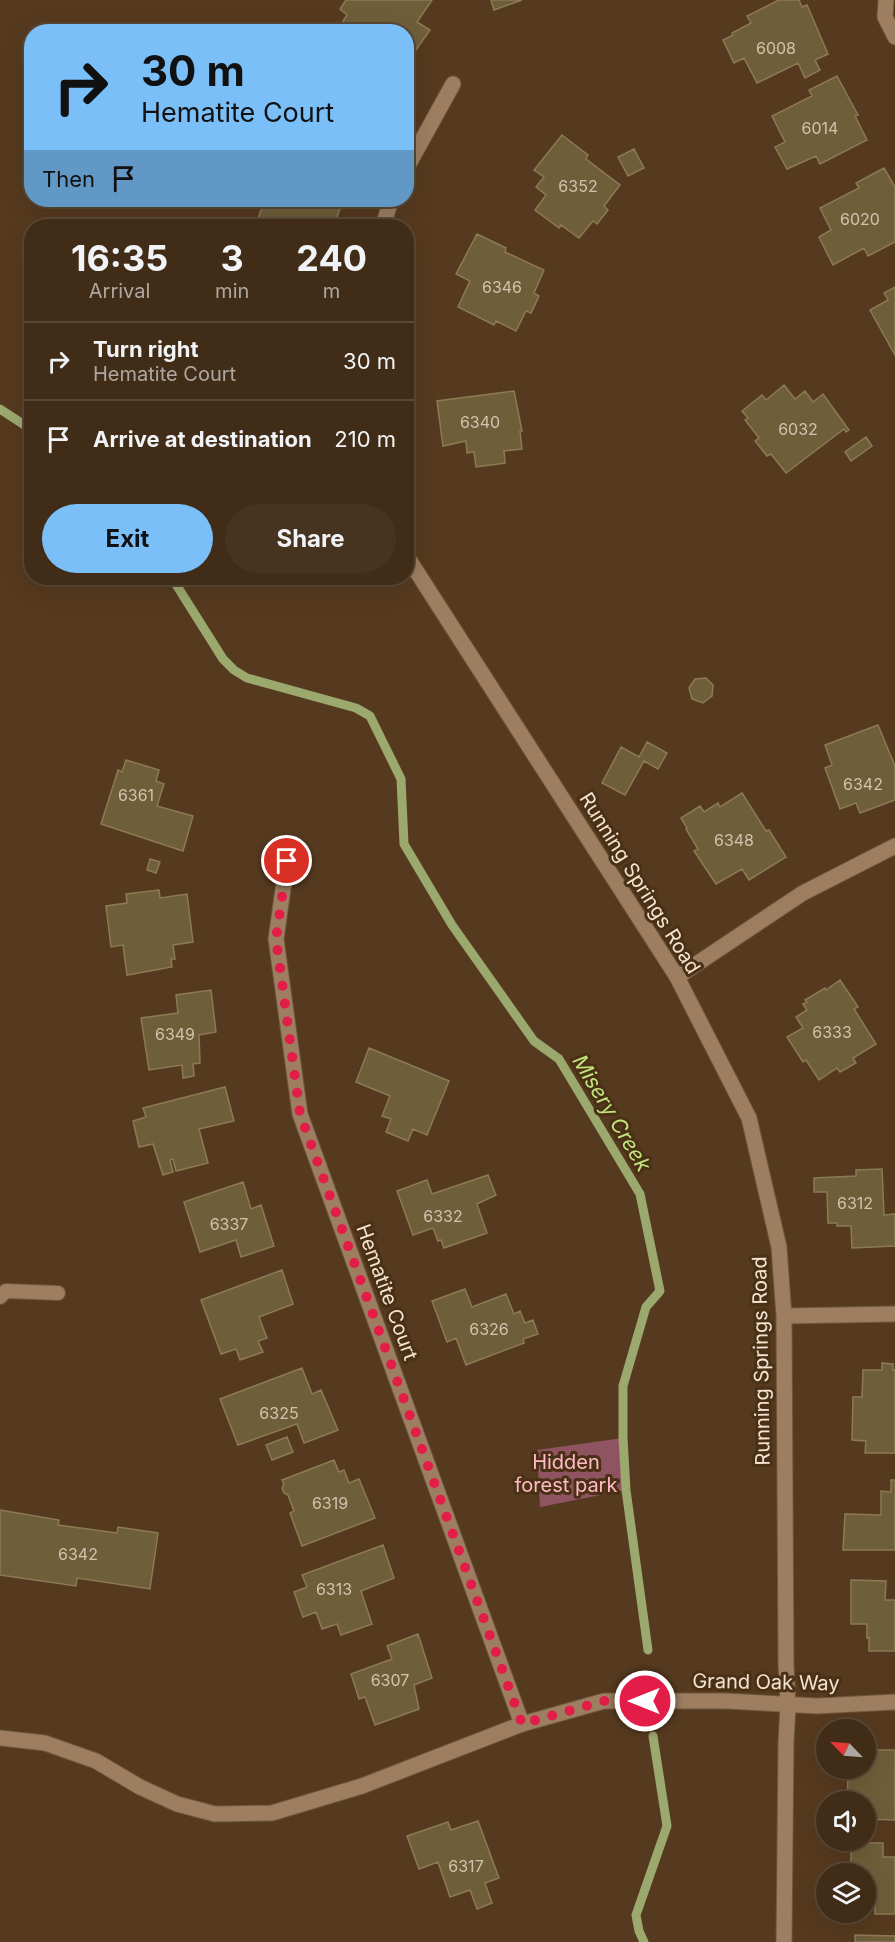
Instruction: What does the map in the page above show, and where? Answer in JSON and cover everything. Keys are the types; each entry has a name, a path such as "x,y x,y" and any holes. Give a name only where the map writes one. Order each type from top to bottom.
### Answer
{"street":[{"path":"886,0 885,17 895,37"},
{"path":"414,155 453,84"},
{"name":"Running Springs Road","path":"414,567 677,977 749,1118 779,1247 784,1316 788,1705 784,1942"},
{"path":"677,977 803,893 895,846"},
{"name":"Hematite Court","path":"287,861 276,939 300,1114 522,1724"},
{"path":"784,1316 895,1314"},
{"name":"Grand Oak Way","path":"0,1738 45,1743 96,1761 140,1787 177,1804 215,1814 272,1813 362,1786 522,1724 604,1701 726,1701 817,1706 895,1702"}],"lane":[{"path":"0,1297 6,1291 58,1293"}],"green space":[{"name":"Hidden forest park","path":"623,1438 626,1490 540,1507 537,1450"}],"building":[{"path":"346,0 432,0 417,22 430,30 414,53 414,24 347,24 343,21 347,15 340,9"},
{"path":"491,0 522,0 494,10"},
{"path":"779,0 799,0 802,7 807,5 828,54 815,60 820,70 805,78 798,63 757,83 744,58 734,63 723,40 751,23 747,16"},
{"path":"837,76 858,115 855,116 867,140 820,164 816,156 787,169 775,147 785,142 772,116 812,96 809,90"},
{"path":"562,135 588,155 586,159 620,185 604,206 608,210 597,224 593,221 579,238 561,225 559,228 535,210 546,195 536,187 544,177 534,170"},
{"path":"634,149 644,168 628,176 618,157"},
{"path":"884,168 895,187 895,242 868,256 864,248 833,265 819,237 831,230 820,208 859,188 856,183"},
{"path":"262,207 341,207 336,219 258,219"},
{"path":"477,234 506,248 505,252 544,270 534,293 539,296 531,313 526,311 516,331 496,321 494,325 458,307 470,281 456,274"},
{"path":"895,287 895,355 870,310 888,300 884,293"},
{"path":"784,385 795,399 805,391 813,402 823,394 849,430 846,432 844,429 786,473 771,454 767,456 755,441 759,438 745,420 748,418 742,411 762,395 766,400"},
{"path":"514,391 522,431 520,431 522,449 504,451 505,463 476,467 474,452 467,453 466,441 443,446 437,401"},
{"path":"866,437 872,446 851,461 845,452"},
{"path":"706,678 713,685 712,696 703,703 692,699 689,688 695,679"},
{"path":"878,725 895,766 895,800 860,813 856,803 840,809 825,768 832,765 825,745"},
{"path":"647,742 667,753 658,769 644,761 625,795 602,783 621,747 639,757"},
{"path":"126,760 159,770 156,781 164,784 157,806 193,816 183,851 101,824 118,770 122,772"},
{"path":"742,793 786,857 749,880 742,869 716,884 694,851 698,849 681,818 700,806 704,812 718,803 720,807"},
{"path":"150,859 160,862 156,873 147,870"},
{"path":"159,890 160,898 187,894 193,942 173,945 175,959 171,959 172,967 127,975 123,945 111,947 106,906 127,903 126,894"},
{"path":"840,980 858,1007 854,1009 876,1044 853,1058 856,1063 840,1072 837,1068 819,1080 806,1060 803,1062 787,1037 803,1028 796,1017 807,1010 803,1004 807,1002 805,1000"},
{"path":"211,990 216,1032 199,1035 200,1063 193,1064 194,1076 183,1078 182,1065 149,1070 141,1018 178,1013 176,995"},
{"path":"369,1048 449,1081 427,1135 413,1129 408,1141 386,1132 391,1119 382,1116 390,1096 356,1082"},
{"path":"225,1087 234,1121 199,1129 208,1163 176,1171 173,1159 170,1160 173,1172 163,1175 153,1144 139,1147 133,1121 146,1117 143,1108"},
{"path":"882,1169 884,1215 895,1214 895,1246 852,1248 851,1226 837,1226 837,1223 828,1223 827,1192 814,1192 814,1178 856,1176 856,1170"},
{"path":"488,1175 496,1195 477,1204 487,1233 444,1248 441,1240 438,1241 433,1228 413,1235 397,1191 427,1180 432,1194"},
{"path":"243,1182 251,1209 261,1205 274,1246 241,1257 236,1240 200,1252 184,1202"},
{"path":"282,1270 293,1304 259,1317 267,1338 258,1341 263,1352 240,1360 236,1349 221,1354 201,1300"},
{"path":"465,1289 472,1307 506,1294 514,1314 520,1311 525,1323 533,1320 538,1334 523,1339 524,1343 466,1365 456,1338 447,1342 432,1301"},
{"path":"882,1363 893,1364 893,1370 895,1370 895,1453 865,1453 866,1441 852,1440 853,1397 862,1397 863,1370 882,1370"},
{"path":"302,1368 312,1394 321,1390 338,1430 304,1443 297,1424 238,1445 220,1399"},
{"path":"287,1437 293,1452 272,1460 266,1445"},
{"path":"334,1460 339,1472 344,1470 349,1483 359,1479 375,1518 302,1546 290,1513 294,1511 288,1495 282,1488 284,1484 282,1480"},
{"path":"891,1480 895,1480 895,1550 843,1550 845,1514 881,1515 881,1491 891,1492"},
{"path":"0,1510 59,1520 58,1525 117,1533 118,1527 158,1533 150,1589 77,1578 76,1586 0,1575"},
{"path":"383,1545 394,1578 361,1591 372,1624 341,1635 337,1624 322,1629 316,1612 303,1617 294,1592 307,1587 302,1575"},
{"path":"851,1580 886,1581 885,1600 895,1600 895,1651 869,1651 867,1624 851,1624"},
{"path":"418,1634 432,1678 414,1685 419,1709 375,1725 365,1697 359,1699 351,1674 392,1659 387,1646"},
{"path":"876,1750 895,1750 895,1820 876,1819 876,1791 847,1791 848,1779 876,1779"},
{"path":"478,1821 499,1878 485,1883 492,1903 477,1909 470,1890 450,1897 438,1862 419,1869 407,1836 448,1822 451,1830"},
{"path":"876,1843 883,1843 883,1857 895,1857 895,1914 876,1914 876,1863 851,1863 851,1851 876,1851"},
{"path":"855,1935 895,1936 895,1942 855,1942"}],"waterway":[{"name":"Misery Creek","path":"0,409 24,425"},
{"name":"Misery Creek","path":"176,585 223,659 234,670 247,678 356,708 370,716 401,779 404,844 452,925 534,1041 559,1059 640,1194 660,1291 646,1307 623,1386 623,1438 626,1490 648,1650"},
{"name":"Misery Creek","path":"644,1942 636,1915 667,1826 653,1736"}],"route":[{"path":"287,861 276,939 300,1114 522,1724 604,1701 645,1701"}]}
